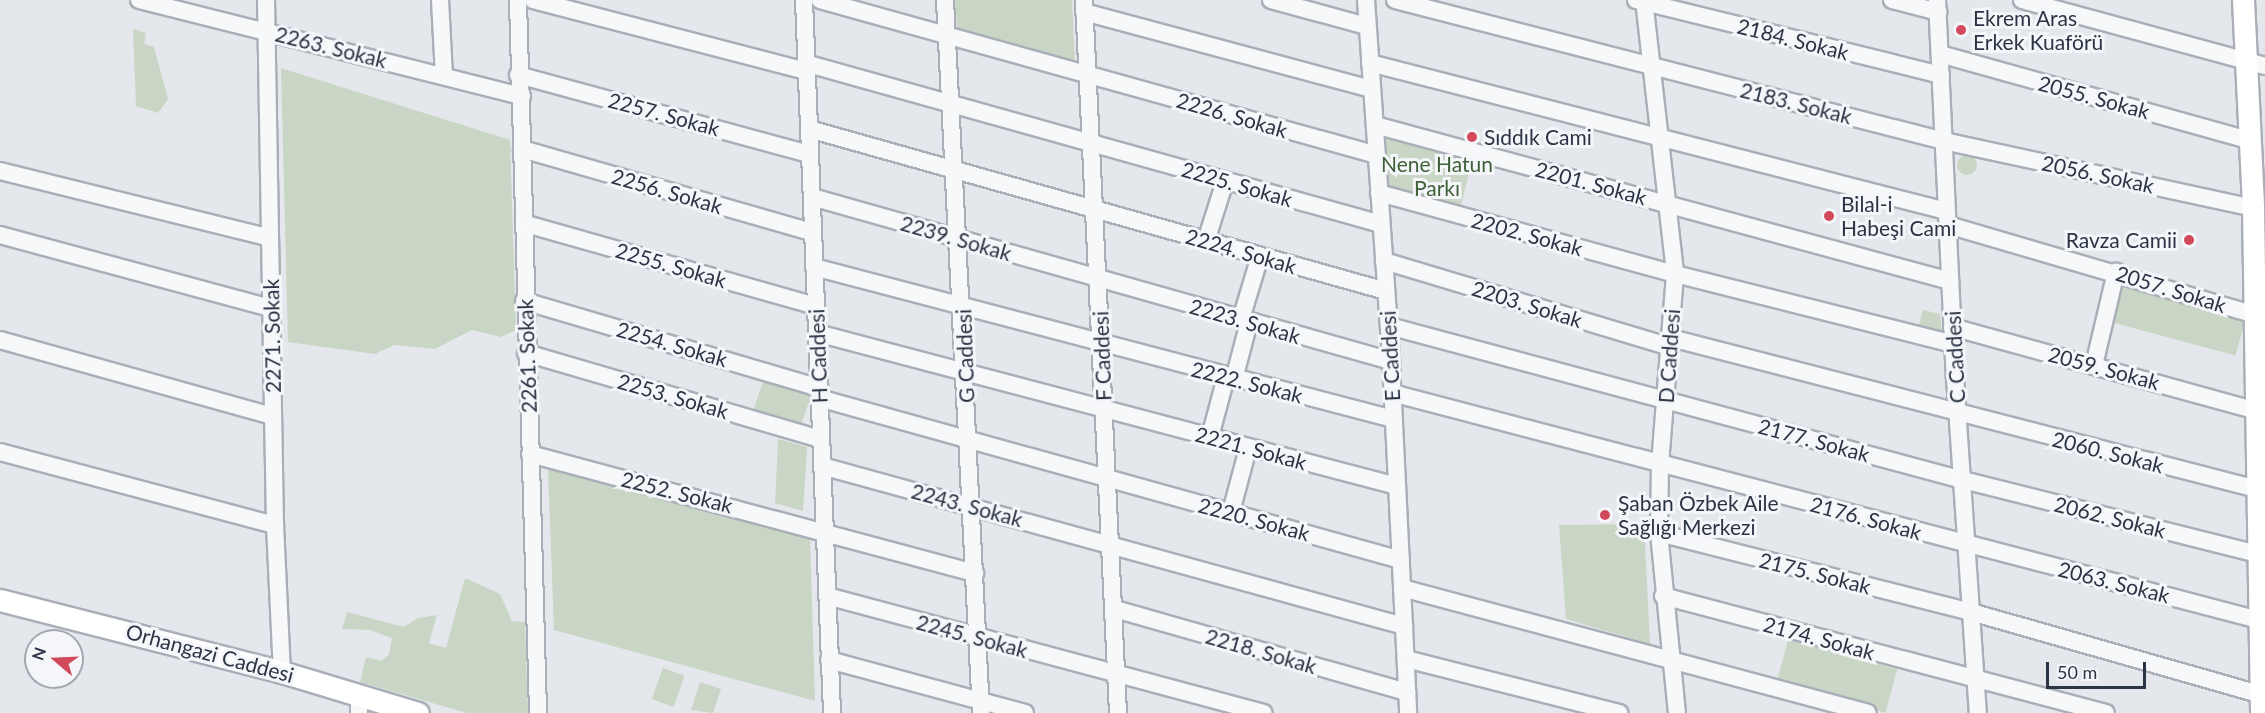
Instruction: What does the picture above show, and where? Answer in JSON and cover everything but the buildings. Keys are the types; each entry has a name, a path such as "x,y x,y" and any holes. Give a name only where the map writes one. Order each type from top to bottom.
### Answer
{"main road":[{"path":"2244,0 2256,63 2254,129 2261,389 2256,411 2261,460 2257,489 2262,701"},
{"name":"Orhangazi Caddesi","path":"0,600 282,672 359,704 418,713"}],"street":[{"name":"2263. Sokak","path":"139,0 522,96"},
{"name":"2271. Sokak","path":"266,0 275,525 282,672"},
{"path":"440,0 444,76"},
{"name":"2261. Sokak","path":"518,0 518,75 522,96 526,224 524,301 538,713"},
{"name":"2225. Sokak","path":"533,0 952,105 1381,225"},
{"name":"H Caddesi","path":"804,0 832,713"},
{"name":"2226. Sokak","path":"820,0 1377,155"},
{"name":"G Caddesi","path":"945,0 956,171 957,238 964,310 981,708"},
{"path":"1272,0 1367,26"},
{"name":"E Caddesi","path":"1366,0 1389,326 1408,713"},
{"name":"2183. Sokak","path":"1395,0 1944,141"},
{"path":"1892,0 1938,6"},
{"path":"2022,0 2256,63"},
{"name":"D Caddesi","path":"1641,1 1668,204 1674,274 1660,464 1659,533 1663,596 1677,713"},
{"name":"2184. Sokak","path":"1641,1 1941,75"},
{"path":"1084,6 1372,89"},
{"name":"F Caddesi","path":"1084,6 1115,609 1118,713"},
{"name":"C Caddesi","path":"1938,6 1953,335 1969,545 1978,713"},
{"name":"2055. Sokak","path":"1940,54 2254,129"},
{"name":"2057. Sokak","path":"1370,63 1947,218 2116,272 2258,321"},
{"name":"2257. Sokak","path":"518,75 809,154"},
{"name":"2201. Sokak","path":"1375,125 1950,281"},
{"name":"2224. Sokak","path":"809,129 1386,291"},
{"name":"2056. Sokak","path":"1944,141 2256,196"},
{"name":"2256. Sokak","path":"522,149 812,232"},
{"path":"0,171 270,238"},
{"path":"1206,241 1225,181"},
{"name":"2202. Sokak","path":"1379,193 1674,274 1953,335"},
{"name":"2239. Sokak","path":"812,196 1099,280"},
{"name":"2255. Sokak","path":"526,224 816,306"},
{"path":"0,235 271,308"},
{"path":"1210,437 1230,378 1260,256"},
{"name":"2203. Sokak","path":"1384,261 1670,342 1958,415"},
{"name":"2222. Sokak","path":"814,267 964,310 1393,419"},
{"path":"2094,365 2116,272"},
{"name":"2223. Sokak","path":"1099,280 1391,361"},
{"name":"2254. Sokak","path":"524,301 969,440"},
{"name":"2177. Sokak","path":"1389,326 1963,480"},
{"name":"2221. Sokak","path":"817,333 1105,411 1397,486"},
{"name":"2059. Sokak","path":"1953,335 2094,365 2256,411"},
{"path":"0,340 273,416"},
{"name":"2253. Sokak","path":"526,352 821,439"},
{"name":"2176. Sokak","path":"1392,393 1969,545"},
{"name":"2060. Sokak","path":"1958,415 2257,489"},
{"path":"969,440 1108,478"},
{"path":"1231,512 1248,448"},
{"path":"0,452 275,525"},
{"name":"2252. Sokak","path":"530,454 824,530 975,573"},
{"name":"2243. Sokak","path":"822,465 1111,545"},
{"name":"2220. Sokak","path":"1108,478 1401,560"},
{"name":"2062. Sokak","path":"1963,480 2258,554"},
{"name":"2175. Sokak","path":"1659,533 1971,612 2262,701"},
{"path":"1111,545 1404,626"},
{"name":"2063. Sokak","path":"1969,545 2259,620"},
{"path":"1402,588 1867,713"},
{"name":"2245. Sokak","path":"827,596 1264,713"},
{"name":"2174. Sokak","path":"1663,596 2106,713"},
{"name":"2218. Sokak","path":"1115,609 1407,692"},
{"path":"1406,659 1619,713"},
{"path":"830,660 981,708 1025,713"}],"green space":[{"path":"955,0 1072,0 1075,64 957,28"},
{"path":"133,29 146,33 144,44 154,47 168,99 158,113 136,106"},
{"path":"281,68 510,140 516,330 501,337 472,330 435,349 394,345 375,354 288,342"},
{"name":"Nene Hatun Parkı","path":"1380,134 1473,158 1460,209 1385,189"},
{"path":"1967,155 1974,158 1977,165 1974,172 1967,175 1960,172 1957,165 1960,158"},
{"path":"2124,281 2247,314 2236,355 2113,323"},
{"path":"1923,310 1940,314 1942,333 1918,328"},
{"path":"764,379 811,395 801,426 753,410"},
{"path":"778,439 807,447 803,511 775,503"},
{"path":"548,469 810,537 815,701 554,630"},
{"path":"1644,524 1650,644 1566,619 1559,525"},
{"path":"465,578 500,594 512,621 525,622 528,713 467,713 360,682 366,657 382,661 389,654 392,638 370,630 342,629 347,612 404,627 418,618 437,615 429,643 446,648"},
{"path":"1788,640 1897,669 1886,713 1776,683"},
{"path":"663,668 685,676 673,707 652,699"},
{"path":"700,682 721,689 713,713 691,710"}],"place":[{"name":"Ekrem Aras Erkek Kuaförü","path":"1961,30"},
{"name":"Sıddık Cami","path":"1472,137"},
{"name":"Bilal-i Habeşi Cami","path":"1829,216"},
{"name":"Ravza Camii","path":"2189,240"},
{"name":"Şaban Özbek Aile Sağlığı Merkezi","path":"1605,515"}]}
